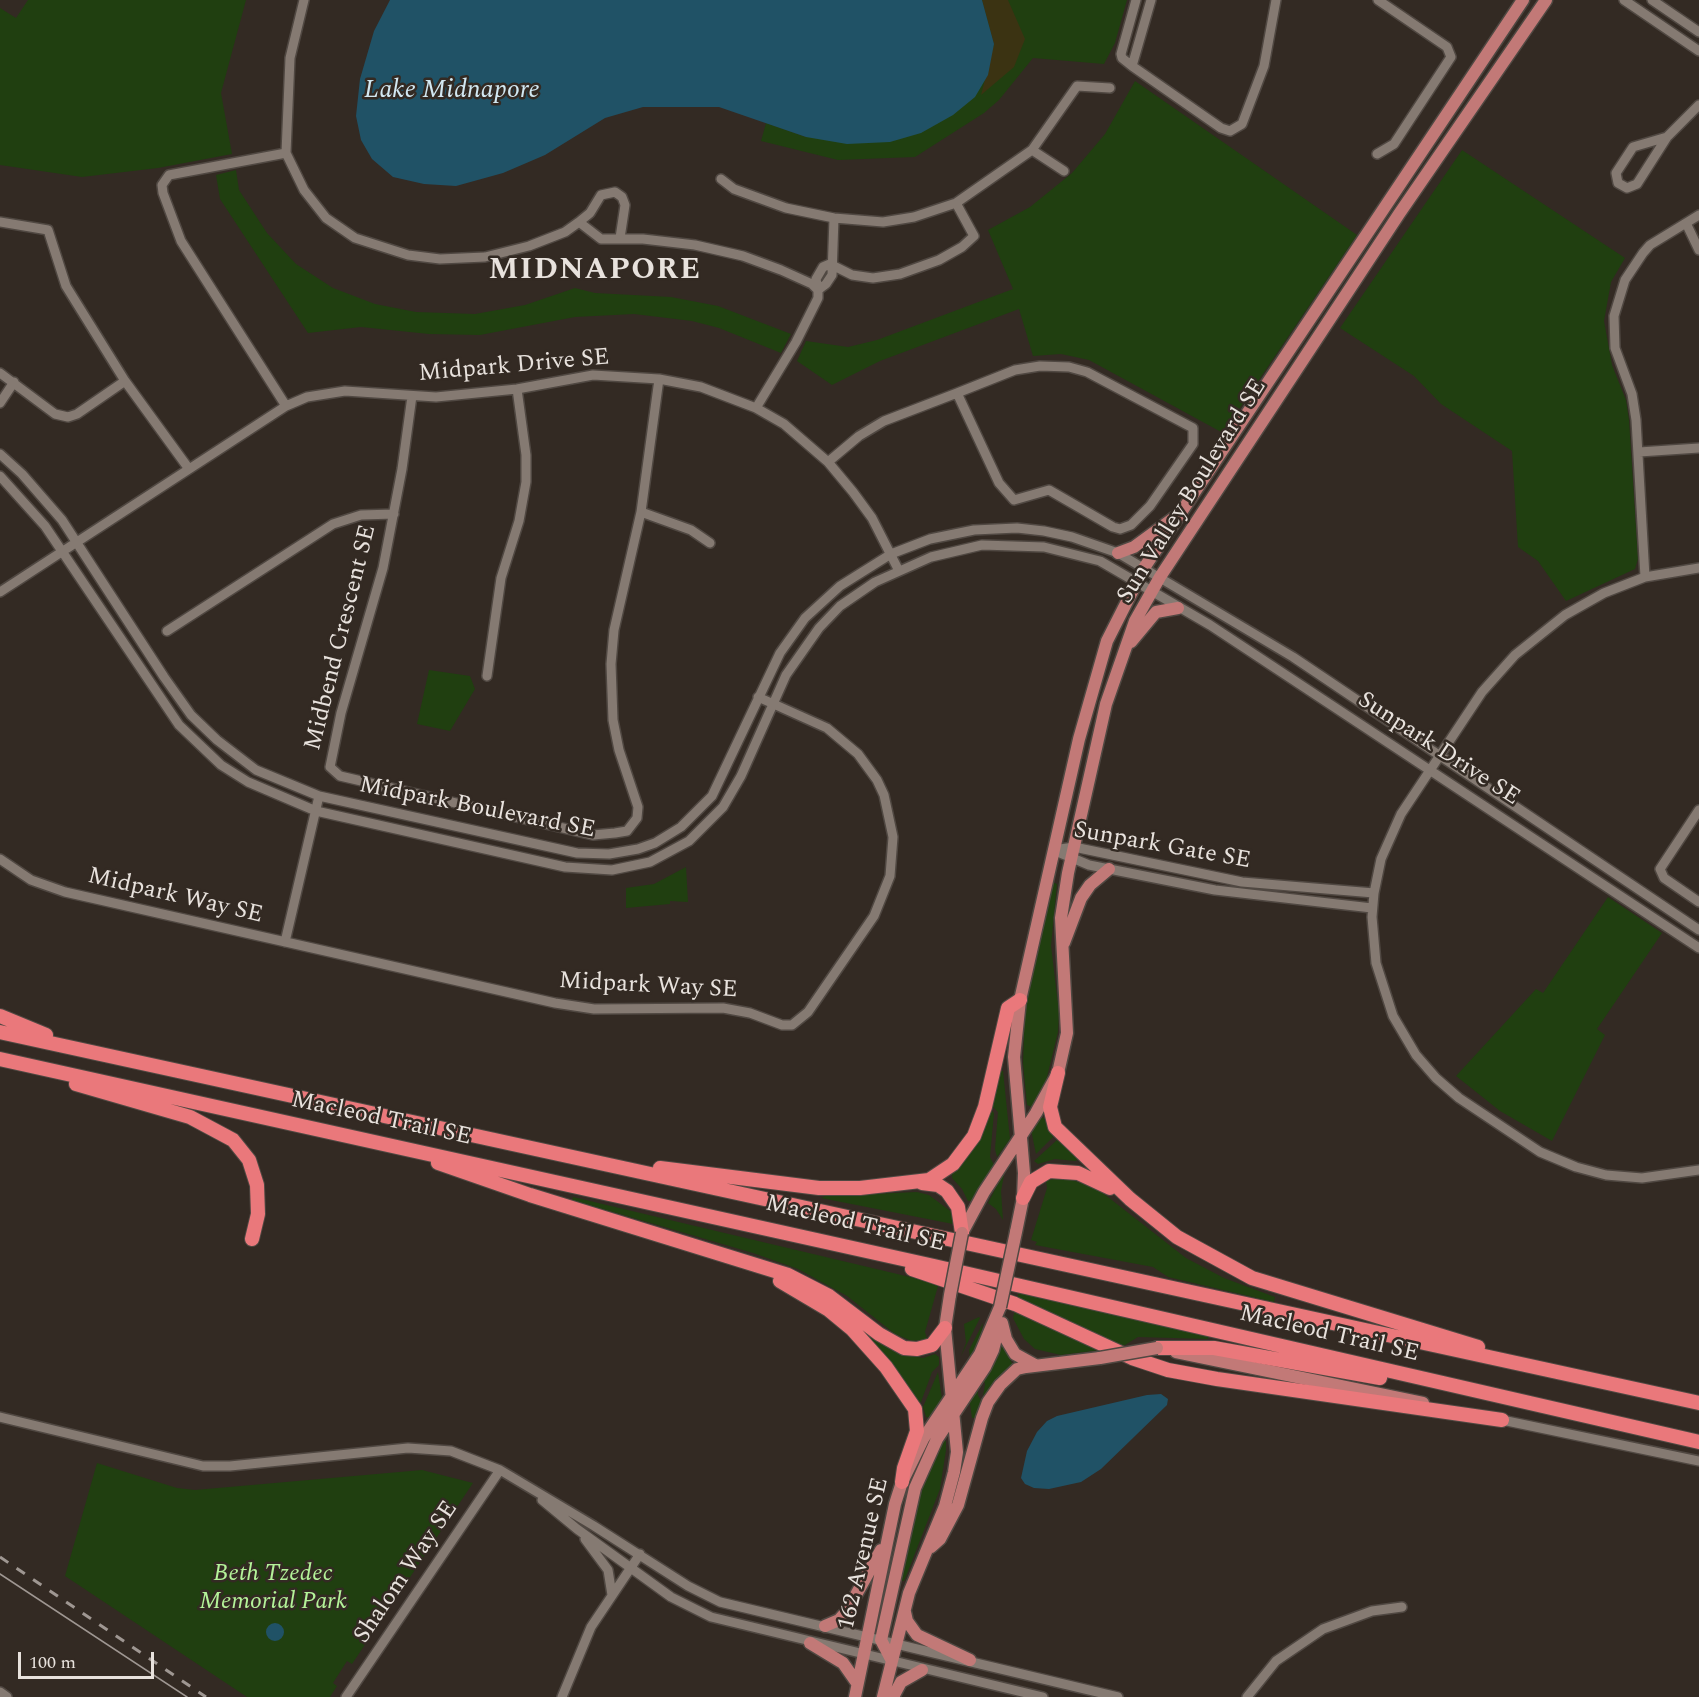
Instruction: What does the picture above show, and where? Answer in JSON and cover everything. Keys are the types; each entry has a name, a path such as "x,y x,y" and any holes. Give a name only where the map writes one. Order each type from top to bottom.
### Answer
{"highway":[{"path":"569,1156 819,1188 860,1188 929,1180 953,1164 974,1136 985,1107 1008,1008 1020,1000"},
{"path":"0,1016 76,1047"},
{"name":"Macleod Trail SE","path":"0,1032 1699,1403"},
{"name":"Macleod Trail SE","path":"0,1059 822,1241 1699,1442"},
{"path":"36,1067 56,1079 190,1117 233,1140 249,1160 257,1185 258,1214 252,1239"},
{"path":"1058,1073 1050,1107 1051,1120 1055,1127 1151,1218 1192,1246 1252,1278 1593,1380"},
{"path":"382,1143 530,1196 732,1259 763,1266 829,1296 892,1343 904,1348 917,1349 932,1345 945,1328"},
{"path":"1023,1198 1036,1177 1049,1171 1059,1170 1087,1176 1130,1199"},
{"path":"913,1183 929,1183 948,1191 958,1207 962,1233"},
{"path":"822,1241 1015,1304 1132,1358 1168,1370 1209,1378 1502,1420"},
{"path":"732,1259 784,1283 829,1310 852,1329 886,1367 917,1414 917,1431 904,1468 902,1482"},
{"path":"1157,1348 1214,1348 1523,1403"}],"main road":[{"name":"Sun Valley Boulevard SE","path":"1000,1307 1023,1198 1024,1173 1019,1137 1014,1058 1020,1000 1053,850 1107,641 1144,568 1523,0"},
{"name":"Sun Valley Boulevard SE","path":"950,1294 962,1233 1058,1073 1067,1033 1068,1016 1061,918 1071,860 1098,736 1122,656 1151,591 1399,213 1543,5 1554,0"},
{"path":"1118,553 1134,547 1185,509"},
{"path":"1122,656 1156,612 1178,608"},
{"path":"1062,950 1081,898 1090,885 1109,869"},
{"name":"162 Avenue SE","path":"883,1697 904,1609 952,1481 957,1452 945,1328 950,1294"},
{"path":"1000,1307 1002,1328 1010,1347 1022,1360 1039,1366"},
{"path":"892,1661 881,1640 915,1488 927,1457 985,1367 993,1350 998,1334 1000,1307"},
{"name":"162 Avenue SE","path":"855,1697 888,1536 902,1482 923,1439 980,1354 1000,1307"},
{"path":"926,1552 940,1539 958,1505 988,1402 1010,1375 1017,1370 1157,1348 1502,1420"},
{"path":"825,1626 838,1621 847,1611 888,1536"},
{"path":"904,1609 907,1621 917,1635 970,1660"},
{"path":"810,1642 843,1663 857,1683"},
{"path":"893,1697 901,1682 922,1670"}],"street":[{"path":"304,0 290,58 286,153 304,190 326,218 355,238 388,251 440,259 484,257 529,246 565,232 590,213 601,195 615,192 622,197 625,205 620,238"},
{"path":"1136,0 1121,54 1122,58 1221,128 1234,129 1242,124 1264,66 1276,0"},
{"path":"1132,66 1151,0"},
{"path":"1377,154 1394,144 1451,57 1447,47 1378,0"},
{"path":"1624,0 1699,51"},
{"path":"1652,0 1699,32"},
{"path":"721,179 734,189 786,207 834,218 883,222 914,217 956,203 1032,150 1077,86 1110,88"},
{"path":"1667,137 1633,147 1616,173 1618,183 1627,188 1637,184 1667,137 1699,105"},
{"path":"1032,150 1064,171"},
{"path":"286,153 170,175 162,185 169,216 181,241 286,406"},
{"path":"756,408 796,342 818,298 816,279 823,267 830,264 852,275 873,278 900,274 939,260 974,236 956,203"},
{"path":"1645,577 1639,452 1632,394 1615,348 1616,305 1625,280 1642,253 1650,245 1699,214"},
{"path":"830,264 834,218"},
{"path":"0,222 48,230 66,286 125,381 189,469"},
{"path":"579,222 595,236 695,245 743,256 812,284 818,290"},
{"path":"1686,223 1699,250"},
{"path":"828,462 859,436 884,421 1015,370 1040,366 1069,367 1101,378 1189,425 1193,428 1194,438 1150,506 1131,525 1120,529 1049,490 1014,500 999,483 957,393"},
{"path":"0,373 55,414 68,417 77,414 125,381"},
{"name":"Midpark Drive SE","path":"62,551 286,406 308,397 333,392 436,397 517,389 593,375 659,378 701,387 756,408 783,424 828,462 872,518 898,569"},
{"name":"Midbend Crescent SE","path":"412,396 394,514 383,568 341,713 330,767 340,776 593,835 627,831 637,818 638,807 615,735 611,664 619,604 641,512 659,378"},
{"path":"0,403 14,382"},
{"path":"487,676 501,578 519,521 526,482 526,455 517,389"},
{"path":"1639,452 1699,448"},
{"name":"Midpark Boulevard SE","path":"0,454 48,502 191,715 217,740 256,770 319,796 577,853 609,854 638,849 681,827 712,796 780,653 805,618 851,578 891,554 953,533 1017,528 1072,537 1118,553 1160,577"},
{"name":"Midpark Boulevard SE","path":"0,476 29,506 62,551 179,726 221,765 249,782 316,811 565,867 594,870 634,867 676,850 700,833 717,815 733,792 794,661 819,628 850,598 898,569 963,548 1015,545 1070,551 1100,561 1151,591"},
{"path":"641,512 691,530 710,543"},
{"path":"167,631 333,524 361,515 394,514"},
{"path":"0,592 62,551"},
{"path":"1699,568 1645,577 1582,605 1530,641 1482,692 1439,754 1394,826 1381,859 1372,908 1376,963 1393,1016 1416,1055 1436,1078 1459,1098 1540,1152 1576,1167 1606,1175 1642,1178 1699,1170"},
{"name":"Sunpark Drive SE","path":"1160,577 1293,657 1699,930"},
{"name":"Sunpark Drive SE","path":"1151,591 1235,641 1430,768 1699,948"},
{"name":"Midpark Way SE","path":"0,859 31,880 65,892 577,1007 723,1008 782,1025 798,1022 817,1000 874,916 890,876 893,837 884,795 877,780 858,754 827,728 758,697"},
{"path":"285,942 319,796"},
{"path":"1699,810 1660,869 1664,878 1699,902"},
{"name":"Sunpark Gate SE","path":"1053,850 1074,847 1242,882 1374,894"},
{"name":"Sunpark Gate SE","path":"1053,850 1071,860 1233,893 1372,908"},
{"path":"0,1417 203,1466 230,1466 425,1448 465,1455 500,1470 640,1554 688,1586 720,1602 1118,1697"},
{"path":"1502,1420 1699,1461"},
{"name":"Shalom Way SE","path":"346,1697 500,1470"},
{"path":"521,1484 577,1529 683,1604 711,1617 922,1670 1043,1697"},
{"path":"577,1529 608,1570 612,1595"},
{"path":"562,1697 591,1627 640,1554"},
{"path":"1246,1697 1257,1682 1287,1653 1323,1629 1372,1611 1402,1607"},
{"path":"1255,1697 1257,1682"},
{"path":"0,1692 8,1697"}],"green space":[{"path":"28,0 246,0 221,93 232,154 158,168 82,177 0,165 0,8 16,18"},
{"path":"982,0 1127,0 1115,43 1104,64 1033,58 999,100 984,113 915,157 838,160 761,141 766,123 806,137 994,44"},
{"path":"1135,81 1357,235 1223,433 1089,360 1061,354 1033,356 1019,309 880,361 832,385 797,361 806,341 848,347 877,340 1013,289 988,230 1030,207 1072,173 1105,134"},
{"path":"1462,150 1625,258 1611,282 1604,321 1612,365 1626,400 1629,420 1638,559 1635,569 1566,601 1538,561 1518,547 1512,451 1441,404 1414,376 1340,328"},
{"path":"236,170 239,190 267,233 296,264 333,288 375,304 416,312 475,314 525,305 575,288 595,293 671,297 718,306 791,334 781,353 719,328 692,321 634,314 575,317 480,335 429,334 361,327 308,333 220,199 216,175"},
{"path":"429,670 470,676 475,689 450,731 417,724"},
{"path":"686,867 688,902 670,901 670,904 626,908 626,888 654,884"},
{"path":"1052,882 1057,884 1051,946 1059,1012 1058,1032 1046,1081 1032,1107 1027,1105 1023,1063 1025,1007"},
{"path":"1608,897 1662,933 1597,1029 1605,1035 1552,1141 1500,1111 1456,1076 1536,989 1543,993"},
{"path":"998,1071 1003,1071 1010,1139 997,1157 995,1149 998,1112 992,1106"},
{"path":"991,1110 994,1113 990,1157 994,1165 973,1201 968,1201 962,1189 952,1178 952,1174"},
{"path":"1039,1117 1044,1118 1053,1137 1036,1154 1031,1130"},
{"path":"1057,1140 1078,1157 1076,1161 1055,1159 1038,1164 1034,1161"},
{"path":"1005,1170 1001,1191 1003,1220 996,1209 988,1203"},
{"path":"1057,1178 1070,1179 1099,1190 1186,1258 1224,1278 1275,1297 1274,1302 1168,1277 1153,1267 1035,1245 1037,1242 1031,1240 1047,1188 1046,1181"},
{"path":"917,1192 929,1195 953,1213 953,1224 821,1198 825,1196"},
{"path":"573,1197 931,1282 938,1286 925,1332 927,1339 912,1341 895,1334 847,1296 798,1269 753,1253 572,1200"},
{"path":"1019,1290 1177,1328 1180,1331 1209,1335 1208,1339 1138,1337 1125,1345 1115,1347 1017,1300"},
{"path":"1015,1310 1100,1350 1061,1355 1035,1349 1024,1339 1013,1318"},
{"path":"979,1317 961,1356 966,1343 964,1324"},
{"path":"983,1323 980,1341 970,1358 969,1350"},
{"path":"860,1325 906,1355 923,1358 935,1354 939,1357 939,1365 932,1372 921,1402 917,1402 857,1328"},
{"path":"1003,1346 1013,1365 983,1396 985,1384 983,1379 998,1347"},
{"path":"938,1372 942,1399 930,1418 926,1417 923,1407"},
{"path":"978,1383 978,1395 982,1403 976,1418 972,1418 969,1397"},
{"path":"942,1440 946,1441 946,1450 940,1489 904,1581 899,1580 924,1479"},
{"name":"Beth Tzedec Memorial Park","path":"97,1463 177,1488 195,1490 422,1470 473,1483 352,1664 347,1661 333,1683 337,1686 330,1697 247,1697 65,1576"}],"sand":[{"path":"982,0 1008,0 1025,39 1014,67 981,95 994,44"}],"water":[{"name":"Lake Midnapore","path":"390,0 982,0 994,44 988,75 975,97 953,115 921,133 890,142 847,144 806,137 719,107 643,107 605,118 545,155 503,173 456,186 424,184 393,177 372,159 361,140 356,116 360,79 374,31"},
{"path":"1161,1394 1168,1399 1167,1405 1101,1469 1081,1482 1049,1489 1034,1488 1025,1484 1021,1478 1027,1451 1037,1432 1047,1421 1057,1416 1147,1395"},
{"path":"271,1623 279,1623 284,1628 282,1639 271,1641 266,1636 266,1628"}],"tram line":[{"path":"0,1574 187,1697"}],"railway":[{"path":"0,1557 206,1697"}],"district":[{"name":"MIDNAPORE","path":"595,272"}]}
